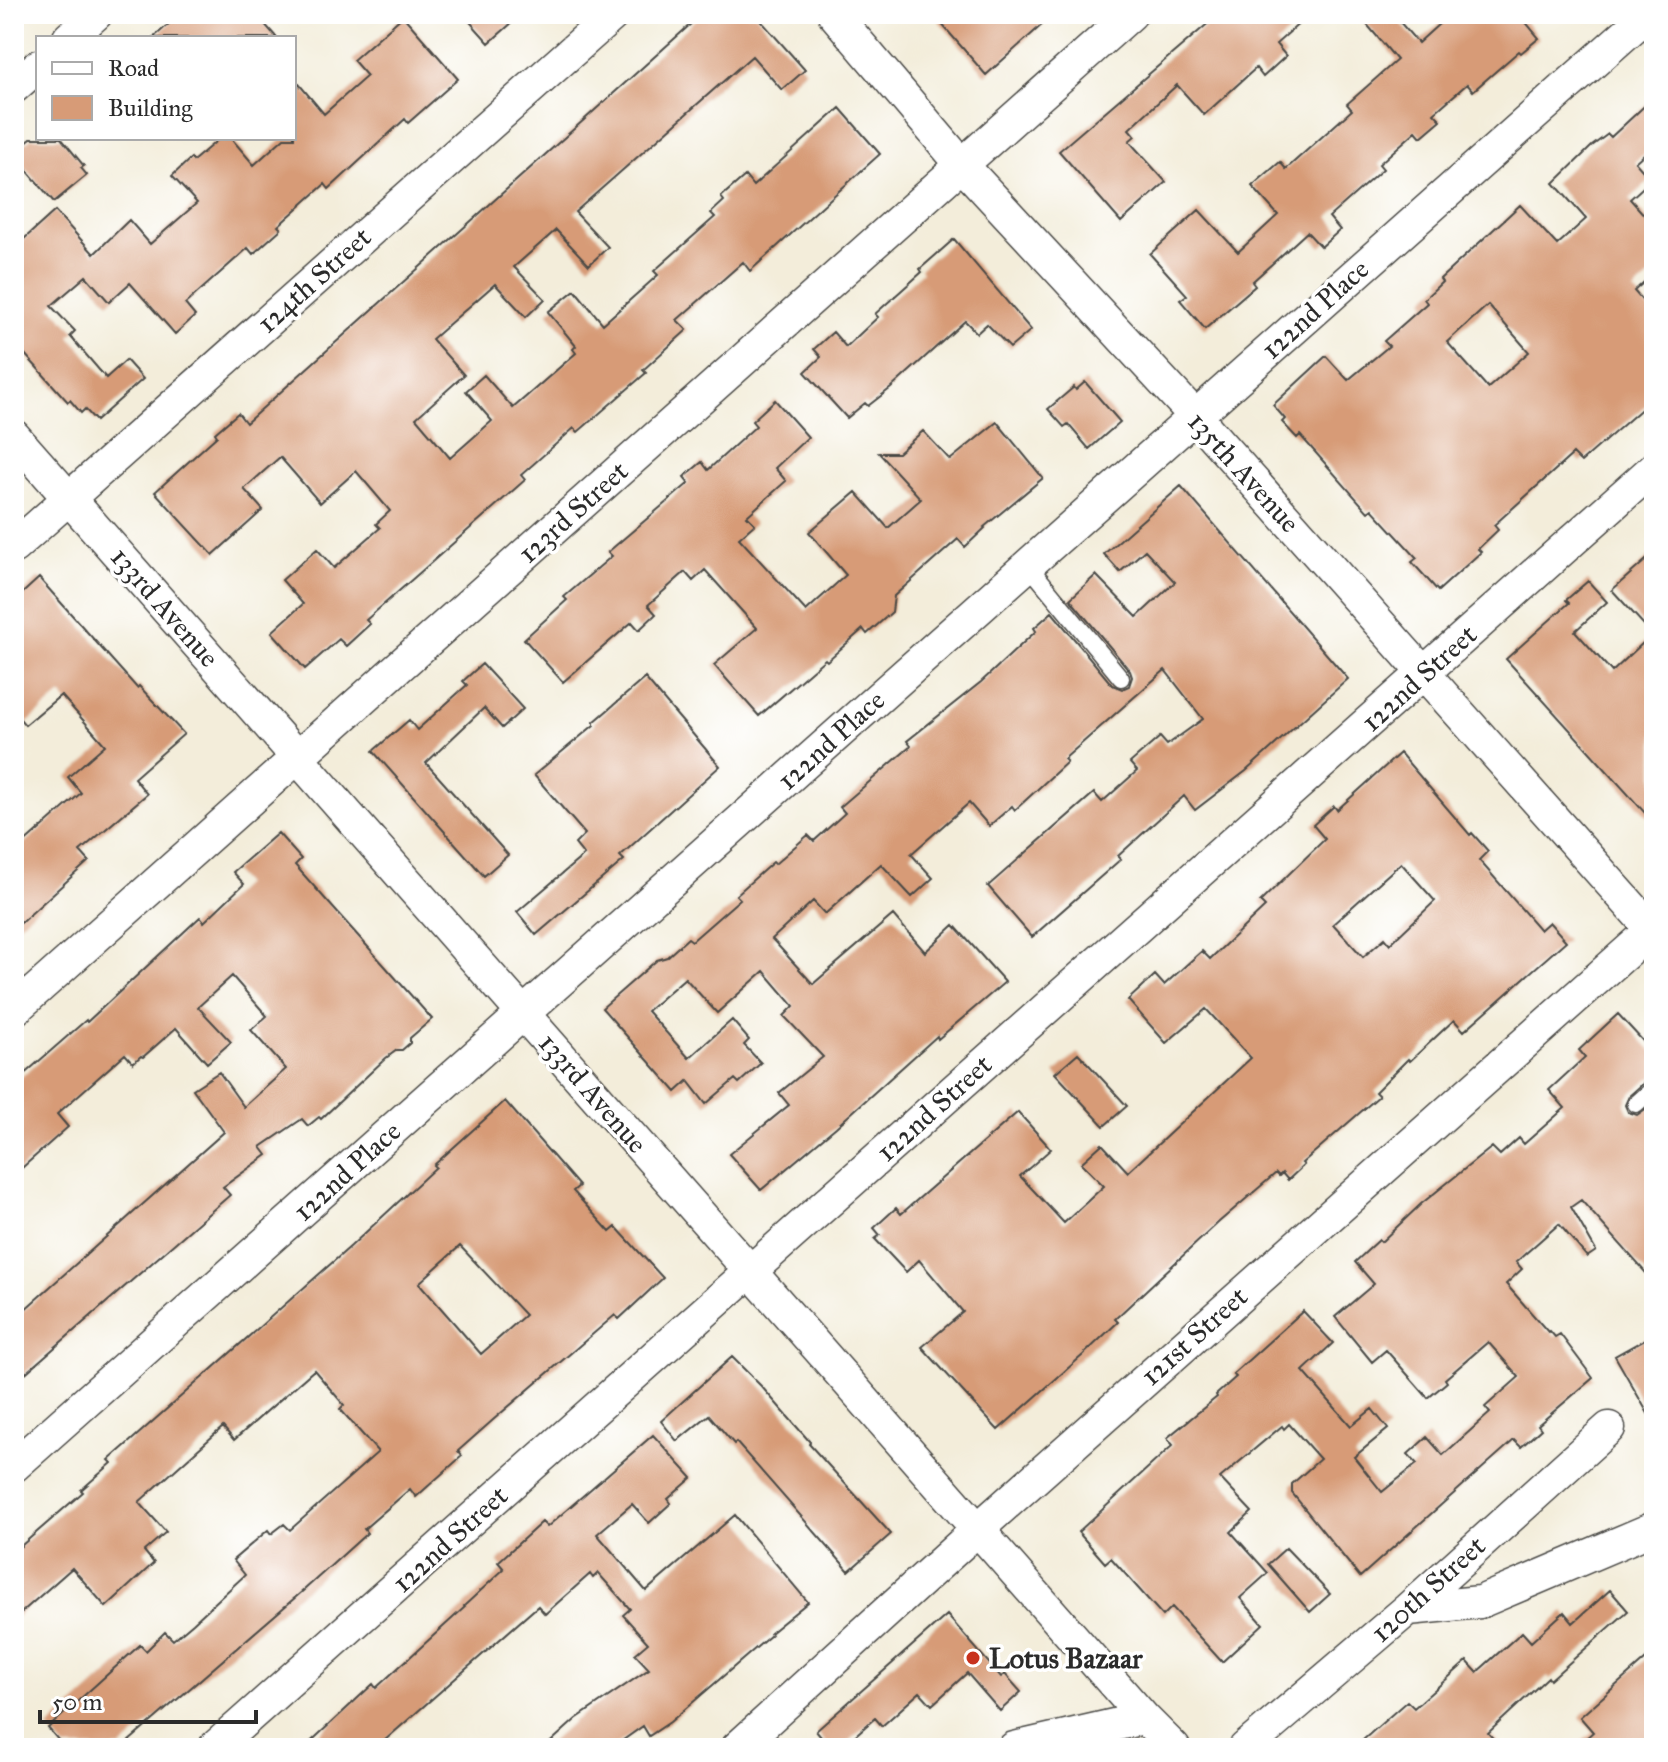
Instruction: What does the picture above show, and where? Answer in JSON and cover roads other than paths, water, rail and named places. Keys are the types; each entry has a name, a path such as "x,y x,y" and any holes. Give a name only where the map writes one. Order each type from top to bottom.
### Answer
{"street":[{"path":"71,36 96,14"},
{"name":"124th Street","path":"14,547 614,14"},
{"name":"135th Avenue","path":"834,14 962,165 1195,416 1653,930"},
{"name":"123rd Street","path":"14,1010 1131,14"},
{"name":"122nd Place","path":"14,1466 1648,14"},
{"path":"14,87 36,68"},
{"name":"133rd Avenue","path":"14,436 1144,1718 1174,1748"},
{"name":"122nd Street","path":"214,1748 1654,468"},
{"name":"121st Street","path":"737,1748 978,1529 1653,930"},
{"name":"120th Street","path":"1245,1748 1408,1609 1609,1428"},
{"path":"1408,1609 1480,1602 1654,1528"},
{"path":"1014,1748 1144,1718"}],"lane":[{"path":"1028,565 1121,678"},
{"path":"1636,1104 1654,1088"}],"place":[{"name":"Lotus Bazaar","path":"973,1658"}]}
